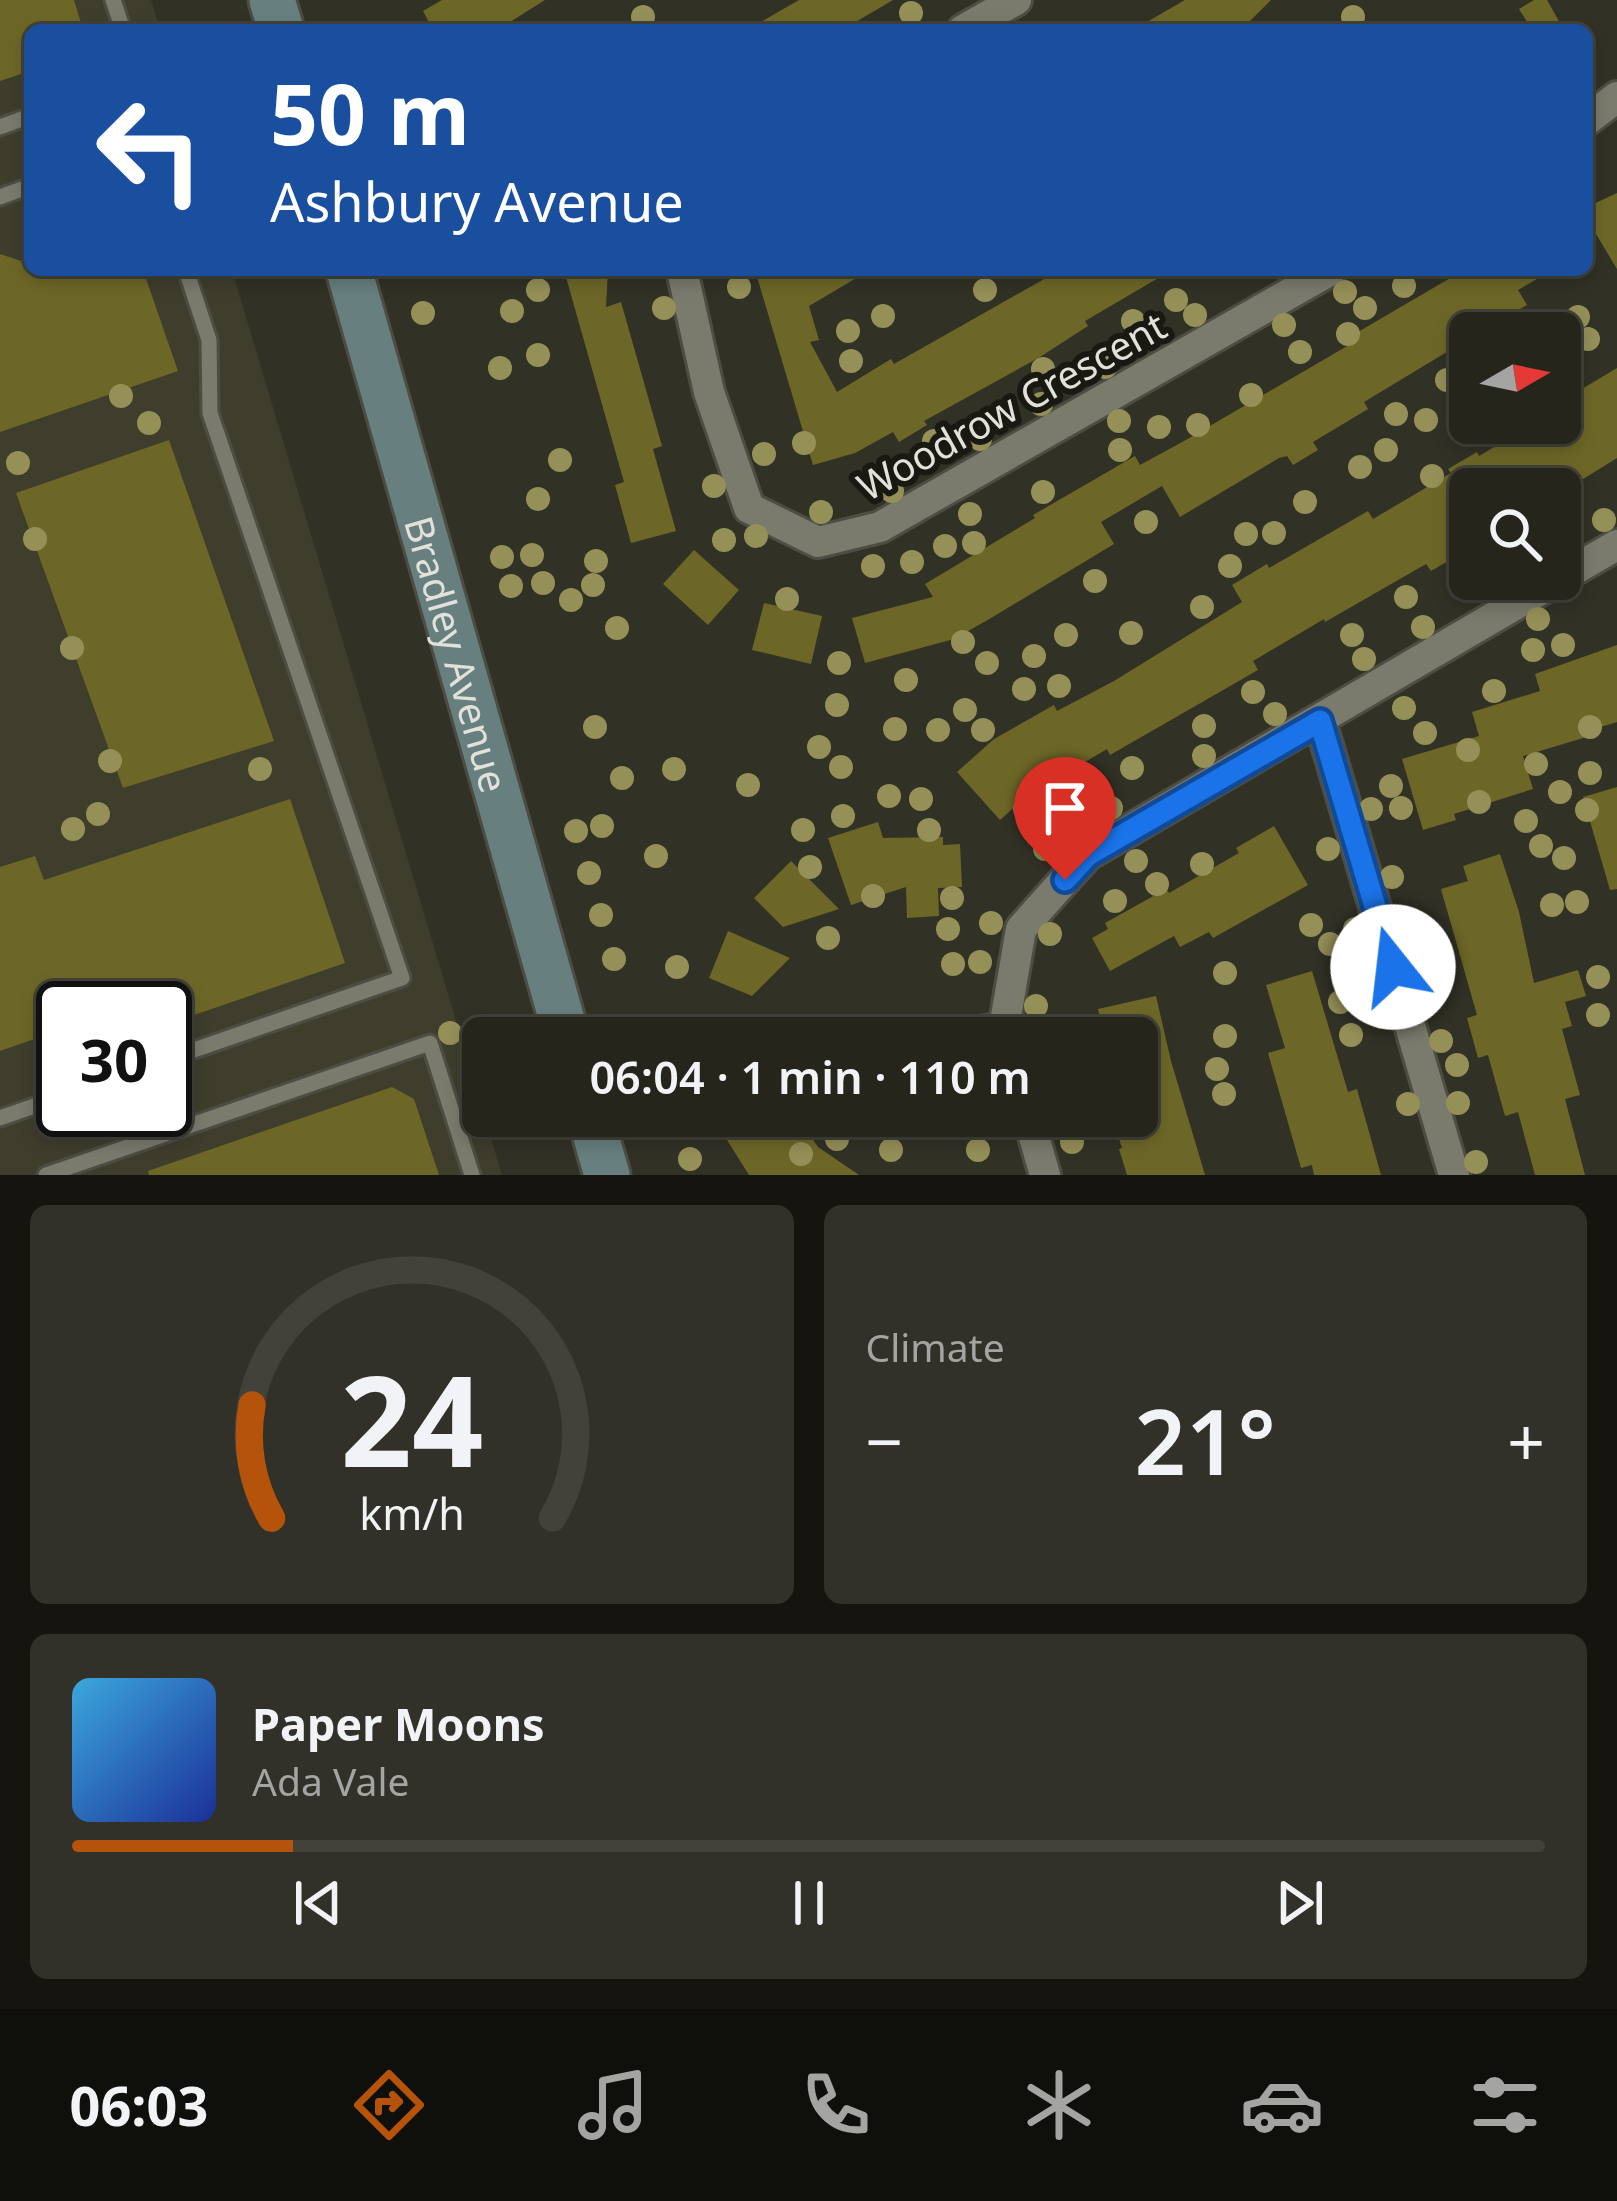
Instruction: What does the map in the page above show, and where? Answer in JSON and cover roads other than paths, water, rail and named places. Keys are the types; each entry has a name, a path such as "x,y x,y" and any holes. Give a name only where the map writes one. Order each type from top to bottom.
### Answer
{"main road":[{"name":"Bradley Avenue","path":"351,276 561,1017"},
{"path":"596,1137 607,1175"}],"street":[{"path":"974,24 1016,0"},
{"path":"1593,116 1617,98"},
{"name":"Woodrow Crescent","path":"683,276 709,392 748,508 818,542 880,527 1320,276"},
{"path":"1581,566 1617,544"},
{"path":"1007,1017 1021,929 1088,855 1525,600"},
{"path":"1320,721 1454,1175"},
{"path":"1034,1137 1045,1175"}],"lane":[{"path":"188,276 209,340 210,413 402,978 192,1051"},
{"path":"46,1175 430,1043 472,1175"},
{"path":"0,1118 36,1105"}]}
